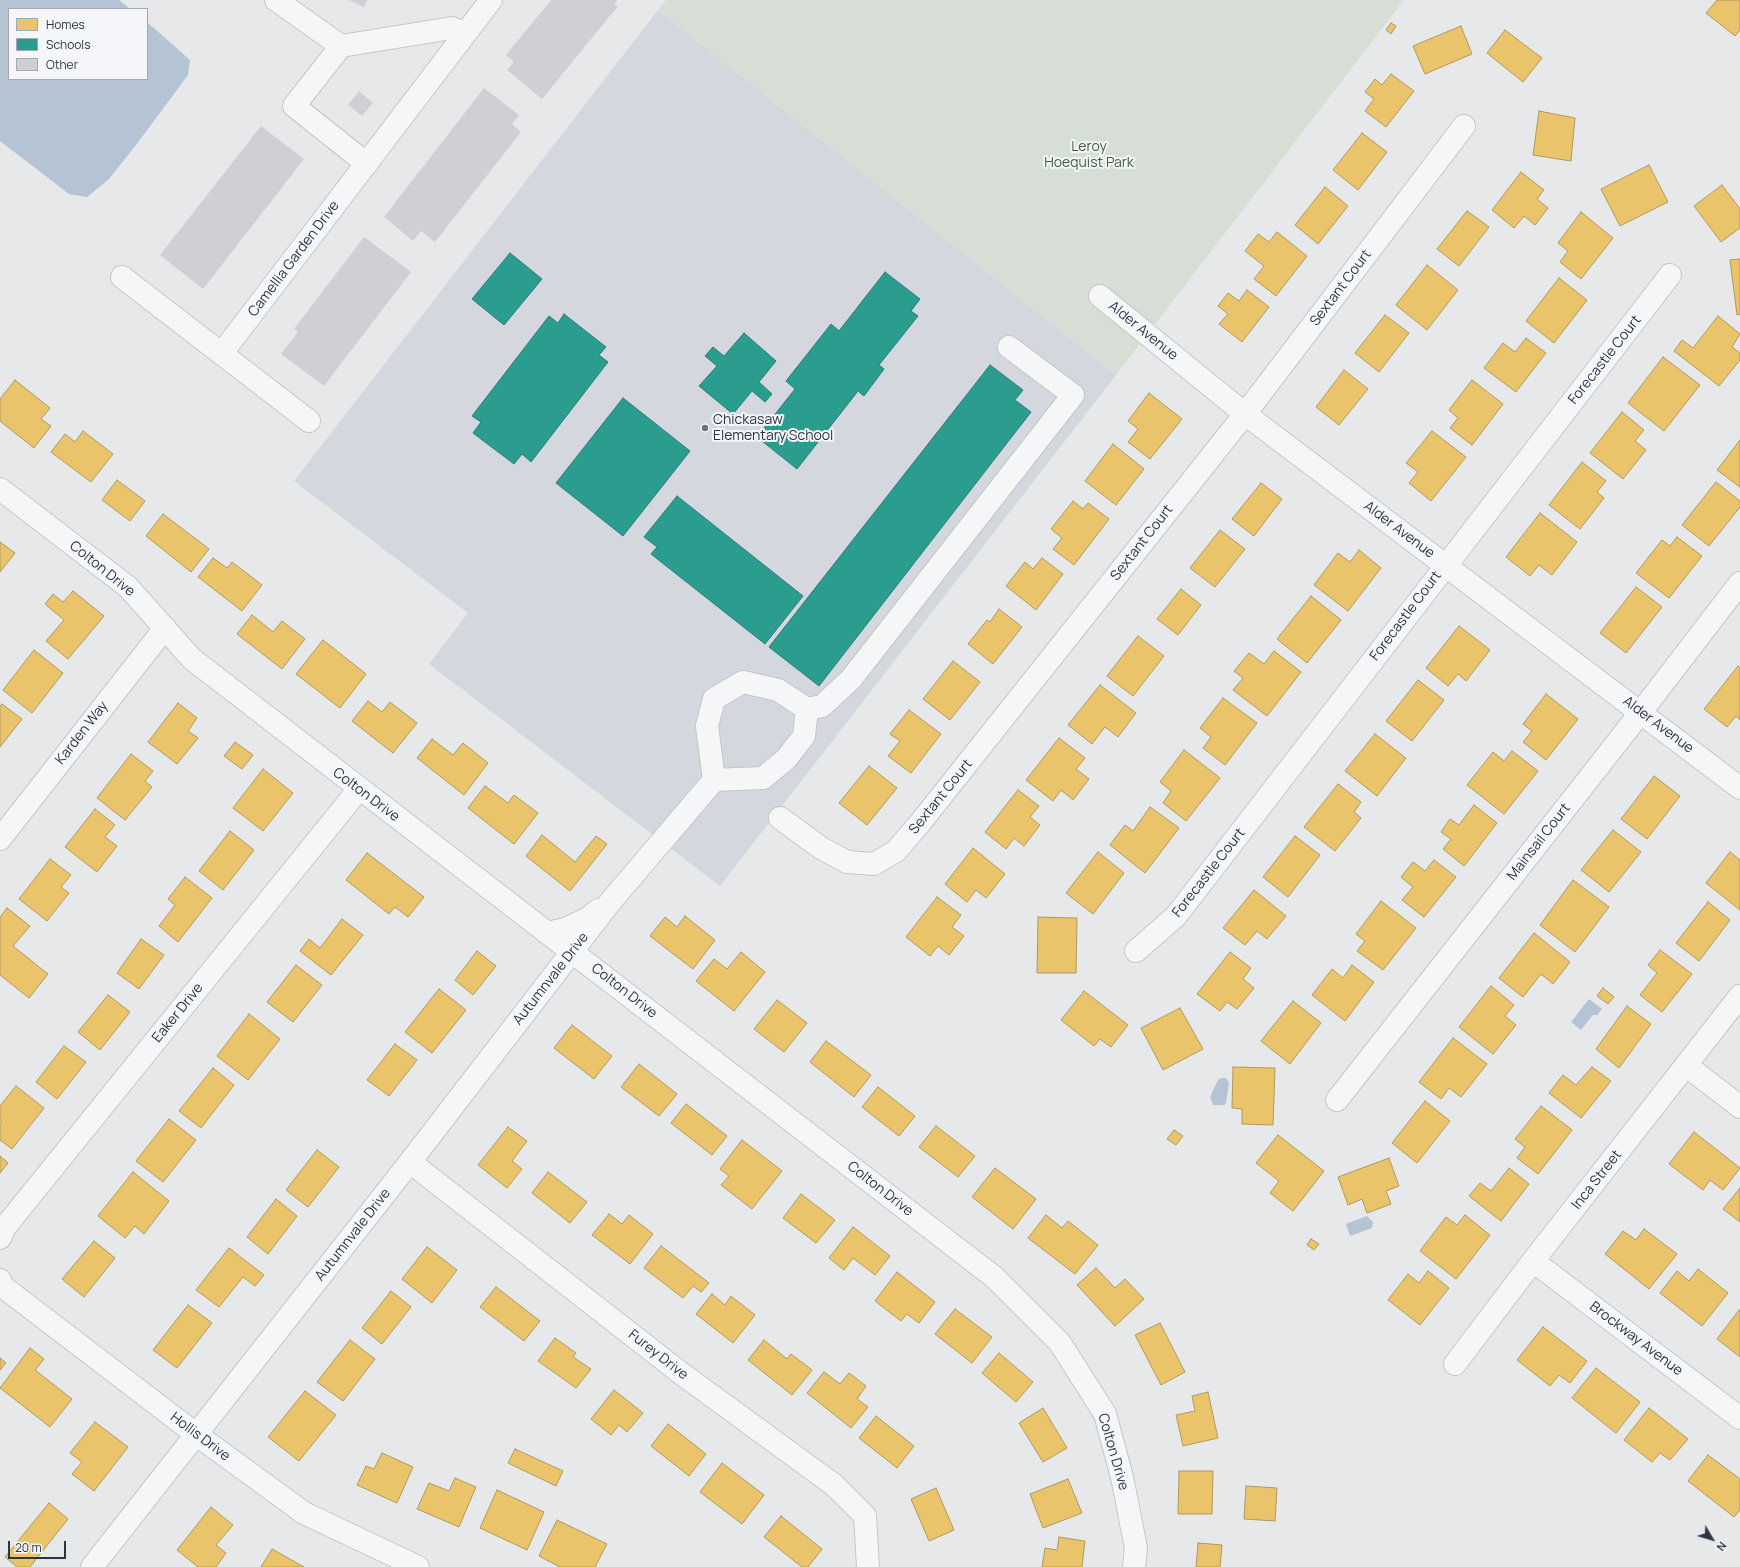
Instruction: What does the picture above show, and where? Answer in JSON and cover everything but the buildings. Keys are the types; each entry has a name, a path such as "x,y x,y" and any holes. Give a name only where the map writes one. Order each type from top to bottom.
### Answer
{"street":[{"path":"276,0 341,46"},
{"name":"Camellia Garden Drive","path":"222,353 491,0"},
{"path":"367,164 294,106 341,46 452,28 464,34"},
{"name":"Sextant Court","path":"780,818 821,848 847,862 874,864 896,851 920,824 1245,414 1464,126"},
{"name":"Forecastle Court","path":"1136,951 1176,916 1670,275"},
{"path":"122,277 309,421"},
{"name":"Alder Avenue","path":"1100,296 1245,414 1740,788"},
{"path":"807,709 804,736 786,759 763,778 714,780 707,726 714,699 743,682 778,690 807,709 822,706 852,679 1072,395 1010,346"},
{"name":"Colton Drive","path":"0,489 128,587 192,659 994,1277 1060,1343 1105,1414 1122,1477 1136,1548 1134,1567"},
{"name":"Mainsail Court","path":"1337,1100 1641,712 1740,583"},
{"name":"Karden Way","path":"0,839 164,628"},
{"name":"Autumnvale Drive","path":"92,1567 410,1162 611,901 714,780"},
{"name":"Eaker Drive","path":"0,1238 5,1227 359,789"},
{"name":"Autumnvale Drive","path":"548,933 565,929 587,918 611,901"},
{"name":"Inca Street","path":"1454,1364 1740,996"},
{"path":"1687,1066 1740,1106"},
{"name":"Furey Drive","path":"410,1162 682,1374 834,1485 865,1516 868,1567"},
{"name":"Brockway Avenue","path":"1533,1261 1740,1418"},
{"name":"Hollis Drive","path":"0,1280 2,1286 197,1435 304,1513 418,1567"}],"shaded area":[{"name":"Chickasaw Elementary School","path":"658,10 1116,375 720,886 429,664 468,613 294,481"}],"green space":[{"name":"Leroy Hoequist Park","path":"666,0 1404,0 1116,375 658,10"}],"water":[{"path":"0,0 119,0 129,8 8,8 8,80 148,80 148,23 190,60 188,75 136,145 109,179 87,197 69,194 0,141"},
{"path":"1589,999 1602,1009 1597,1015 1593,1015 1581,1030 1571,1022"},
{"path":"1221,1078 1226,1078 1229,1083 1226,1103 1224,1105 1213,1105 1210,1097 1218,1080"},
{"path":"1367,1216 1373,1222 1372,1228 1350,1236 1346,1224"}],"place":[{"name":"Chickasaw Elementary School","path":"705,428"}]}
